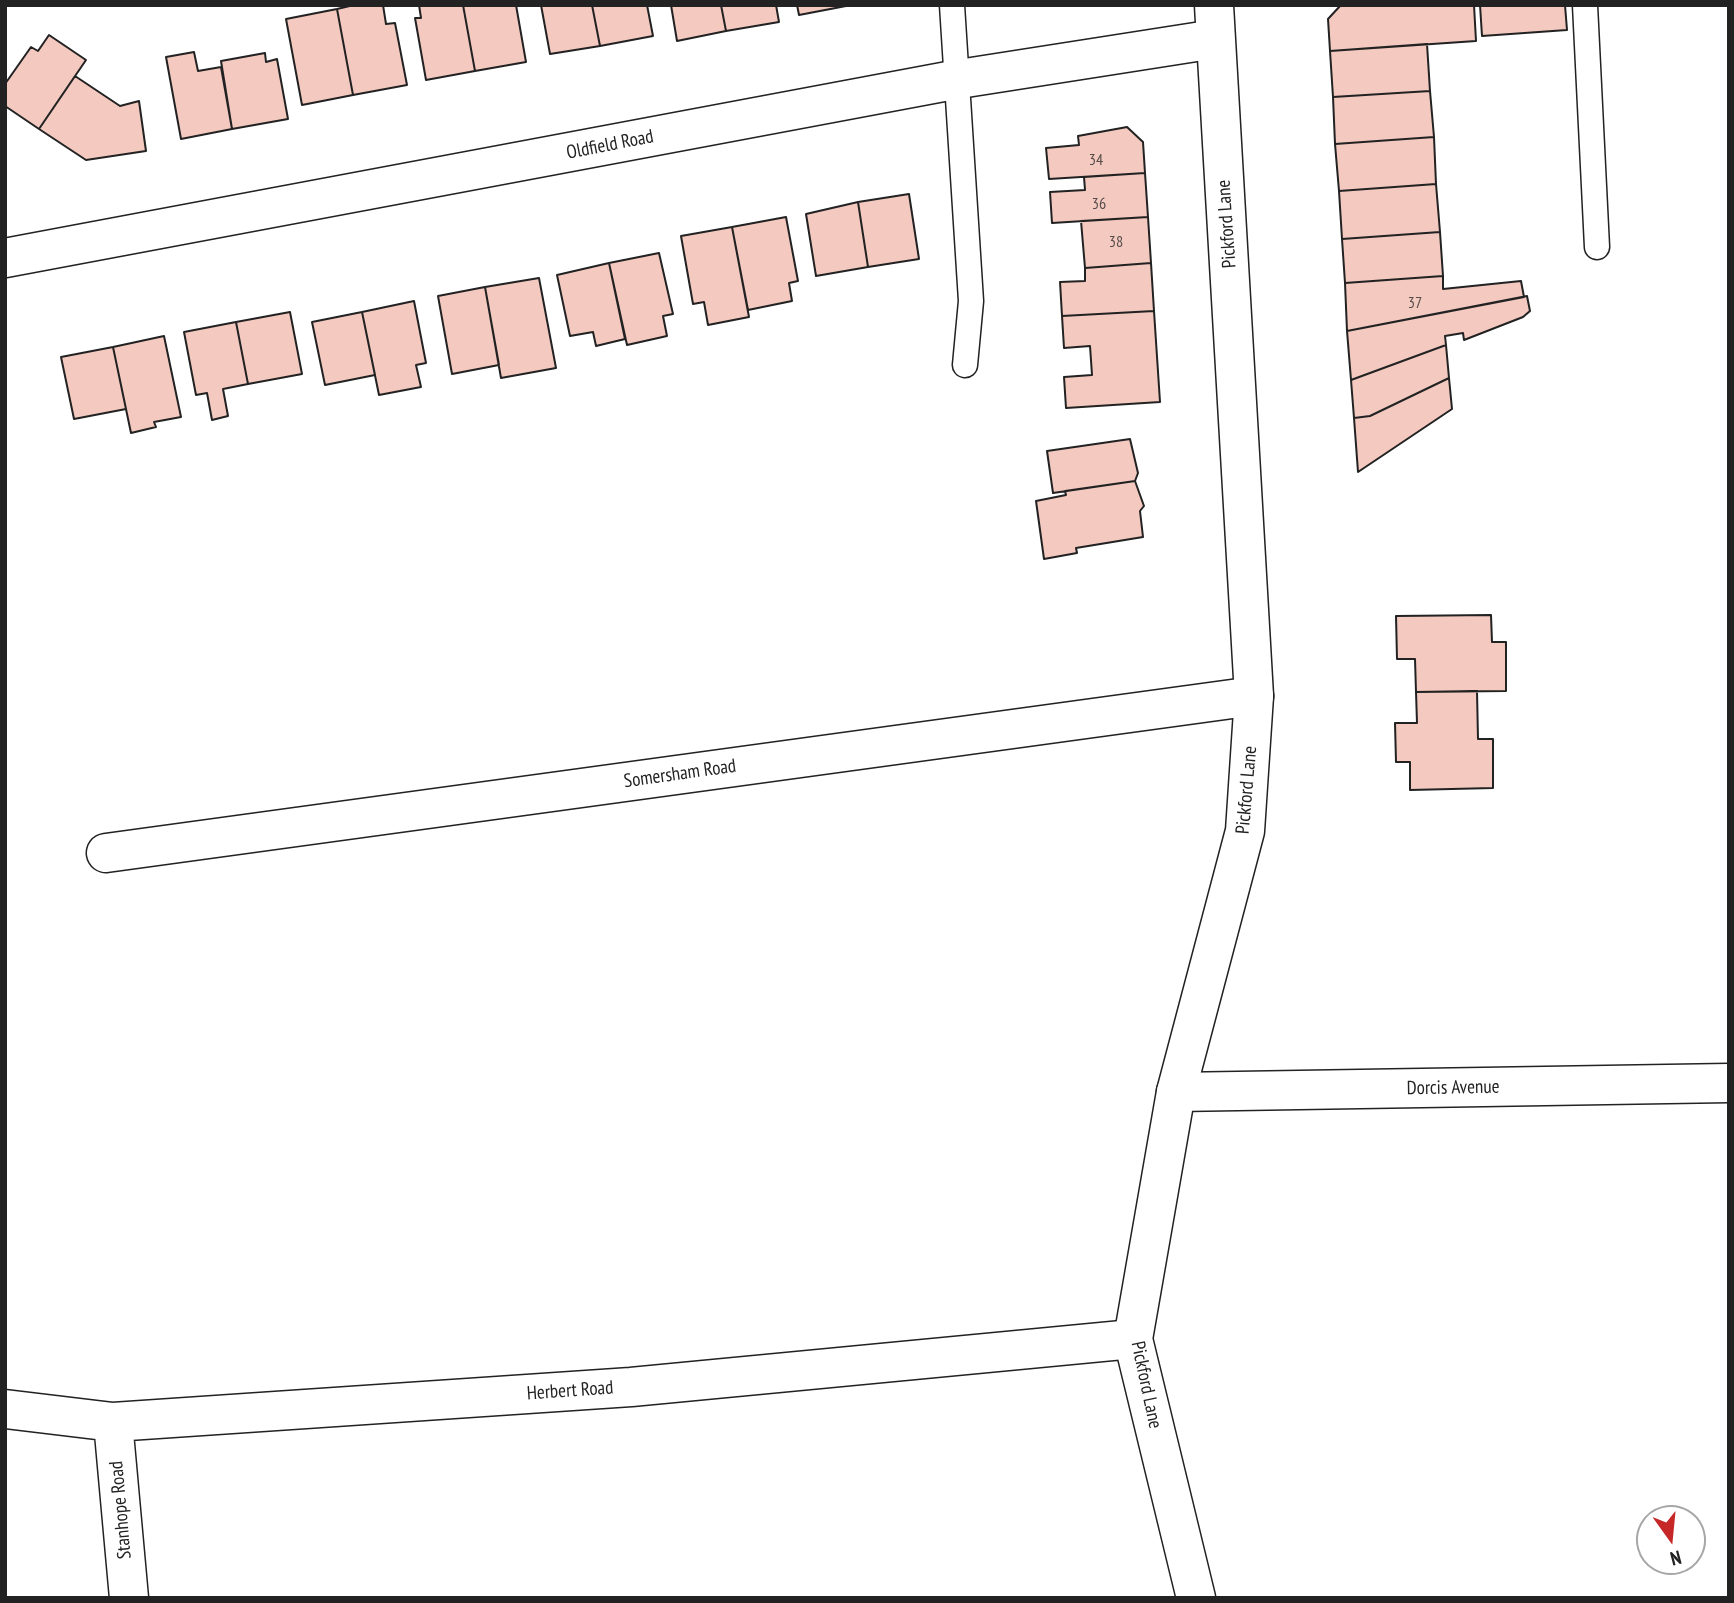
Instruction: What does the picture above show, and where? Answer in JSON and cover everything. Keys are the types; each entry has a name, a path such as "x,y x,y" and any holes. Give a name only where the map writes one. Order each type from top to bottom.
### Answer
{"street":[{"name":"Oldfield Road","path":"5,258 959,79 1215,22"},
{"name":"Pickford Lane","path":"1196,1598 1133,1339 1176,1092 1245,831 1254,696 1215,22"},
{"name":"Somersham Road","path":"106,853 1254,696"},
{"name":"Dorcis Avenue","path":"1176,1092 1729,1083"},
{"name":"Herbert Road","path":"5,1409 113,1422 631,1387 1133,1339"},
{"name":"Stanhope Road","path":"113,1422 129,1598"}],"lane":[{"path":"952,5 959,79 971,301 965,365"},
{"path":"1585,5 1597,247"}],"building":[{"path":"354,5 383,5 386,24 395,23 407,85 353,95 337,9"},
{"path":"419,5 463,5 475,71 426,80 415,18 421,18"},
{"path":"463,5 516,5 526,62 475,71"},
{"path":"541,5 592,5 600,46 550,54"},
{"path":"592,5 647,5 653,36 600,46"},
{"path":"671,5 721,5 726,31 677,41"},
{"path":"721,5 776,5 779,22 726,31"},
{"path":"797,5 846,5 846,6 799,15"},
{"path":"1474,5 1476,41 1330,51 1328,19 1340,6"},
{"path":"1480,5 1565,5 1567,30 1482,36"},
{"path":"337,9 353,95 302,105 286,19"},
{"path":"49,35 86,60 39,129 5,106 5,84 31,47 38,51"},
{"path":"1427,44 1430,91 1333,97 1330,51"},
{"path":"194,52 198,71 221,67 232,129 181,139 166,57"},
{"path":"265,53 266,62 277,59 288,119 232,129 221,61"},
{"path":"75,76 120,106 139,101 146,151 86,160 39,129"},
{"path":"1430,91 1434,137 1335,144 1333,97"},
{"path":"1127,127 1143,142 1145,173 1049,179 1046,148 1079,145 1078,136"},
{"path":"1434,137 1436,184 1339,191 1335,144"},
{"path":"1145,173 1148,217 1052,223 1050,192 1085,190 1084,177"},
{"path":"1436,184 1440,232 1342,239 1339,191"},
{"path":"909,194 919,259 868,267 858,202"},
{"path":"858,202 868,267 816,276 806,214"},
{"path":"786,217 798,281 789,283 792,301 748,310 732,227"},
{"path":"1148,217 1151,263 1085,268 1081,221"},
{"path":"732,227 749,317 708,325 704,302 693,304 681,236"},
{"path":"1440,232 1443,276 1345,283 1342,239"},
{"path":"659,253 673,314 663,316 667,336 627,345 609,263"},
{"path":"609,263 625,339 596,346 593,332 570,336 557,275"},
{"path":"1151,263 1154,311 1062,316 1060,282 1085,281 1085,268"},
{"path":"1443,276 1443,289 1521,281 1524,297 1347,331 1345,283"},
{"path":"539,278 556,368 501,378 485,287"},
{"path":"485,287 499,365 452,374 438,296"},
{"path":"1527,296 1530,311 1523,317 1464,340 1463,333 1445,336 1446,345 1351,380 1347,331"},
{"path":"414,301 426,363 416,365 421,387 379,395 362,312"},
{"path":"1154,311 1160,402 1066,408 1064,377 1092,375 1090,346 1064,348 1062,316"},
{"path":"290,312 302,374 248,384 236,322"},
{"path":"362,312 375,375 325,385 312,322"},
{"path":"236,322 248,384 223,389 228,416 212,420 207,393 196,395 184,332"},
{"path":"164,336 181,417 154,422 156,427 131,433 113,347"},
{"path":"1446,345 1449,378 1370,416 1354,418 1351,380"},
{"path":"113,347 126,409 74,419 61,357"},
{"path":"1449,378 1452,409 1358,472 1354,418 1370,416"},
{"path":"1130,439 1138,473 1135,481 1053,493 1047,451"},
{"path":"1135,481 1144,506 1140,511 1143,537 1076,548 1077,553 1044,559 1036,501 1066,495 1065,491"},
{"path":"1491,615 1492,642 1506,642 1506,691 1416,692 1415,659 1397,659 1396,616"},
{"path":"1477,691 1478,739 1493,739 1493,788 1410,790 1410,762 1396,762 1395,723 1417,723 1416,692"}]}
